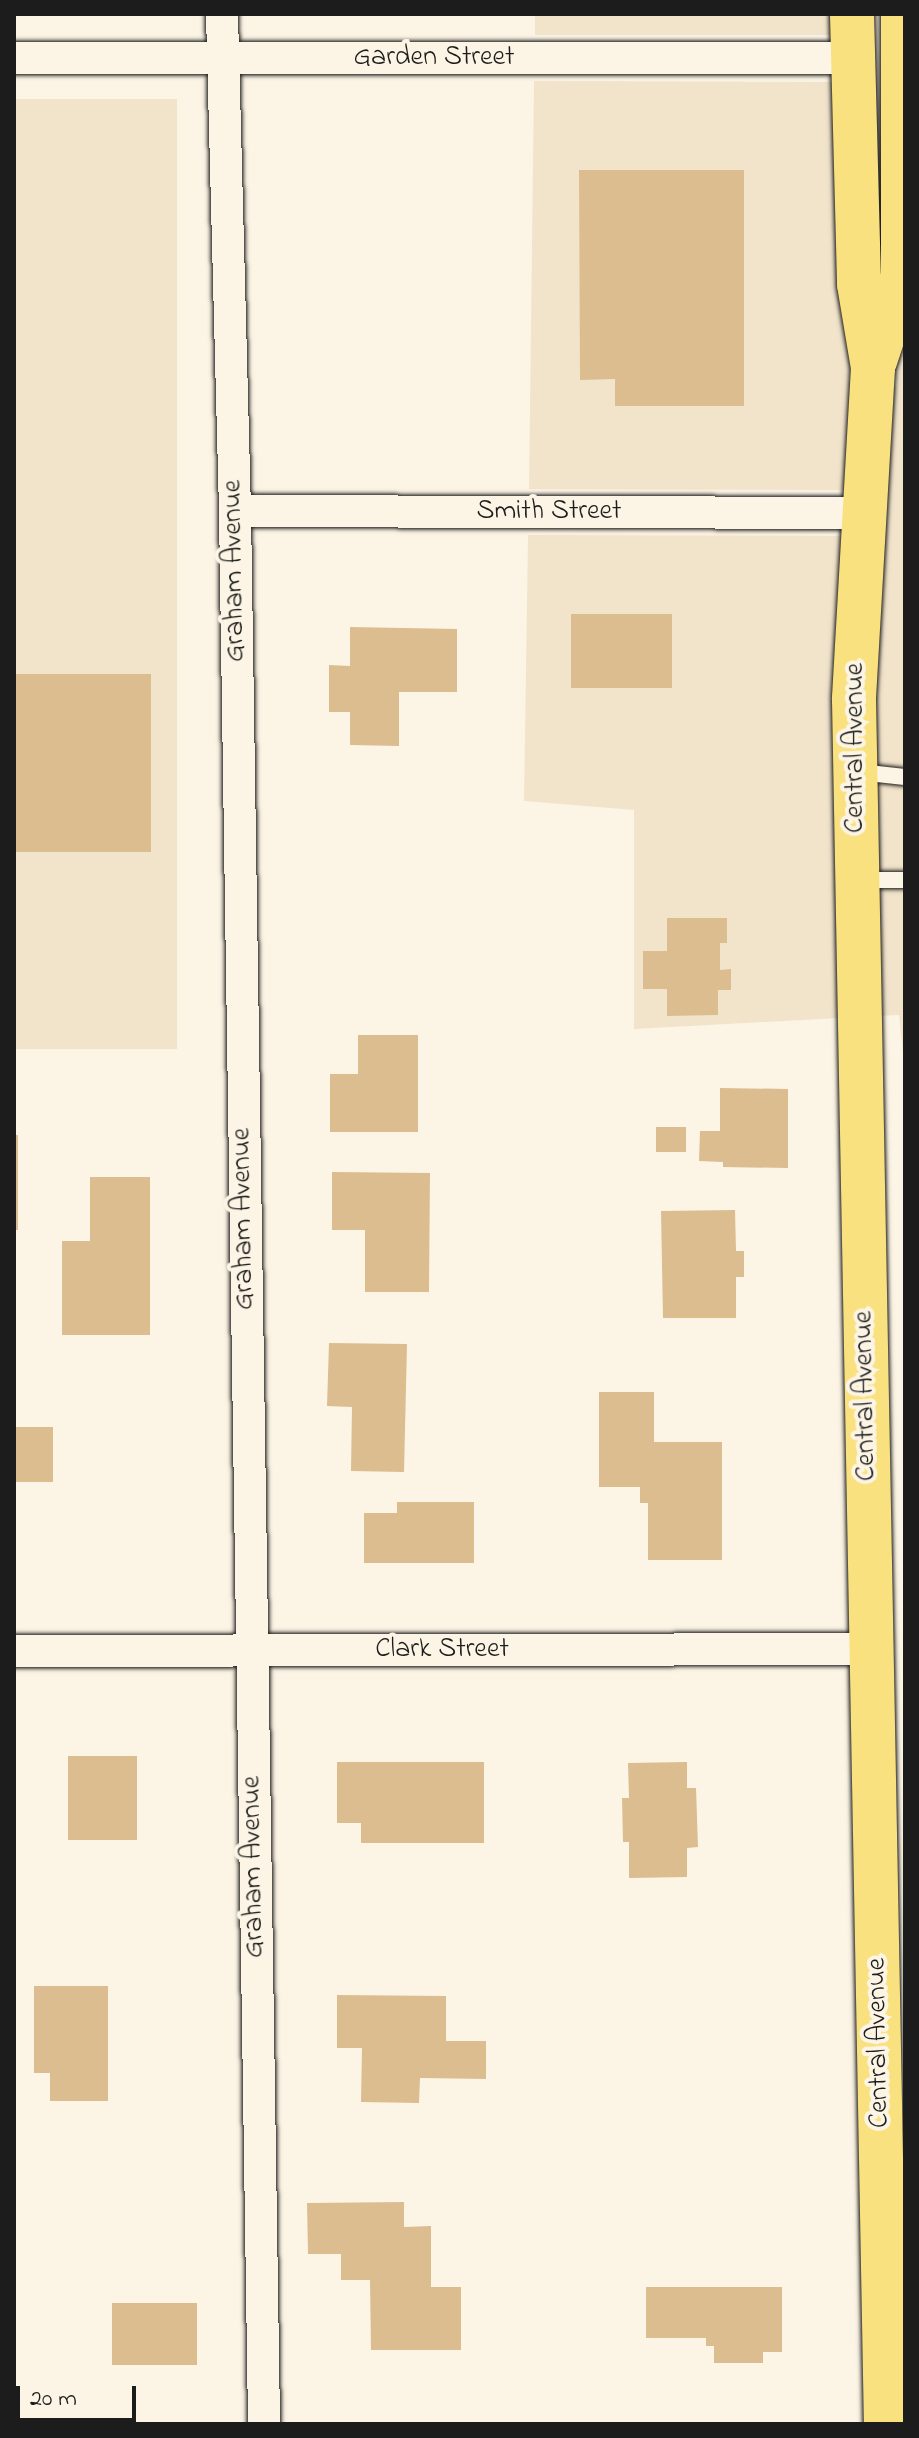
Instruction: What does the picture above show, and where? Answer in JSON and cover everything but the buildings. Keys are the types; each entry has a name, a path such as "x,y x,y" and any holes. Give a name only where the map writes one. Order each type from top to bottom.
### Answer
{"main road":[{"name":"Central Avenue","path":"852,14 859,284 884,362"},
{"name":"Central Avenue","path":"886,2424 854,699 863,513 884,362 903,276 903,14"}],"street":[{"name":"Graham Avenue","path":"222,14 235,511 264,2424"},
{"name":"Garden Street","path":"14,58 853,58"},
{"name":"Smith Street","path":"235,511 863,513"},
{"name":"Clark Street","path":"14,1651 871,1649"}],"lane":[{"path":"855,772 905,777"},
{"path":"857,880 905,880"}],"shaded area":[{"path":"535,14 832,14 832,35 535,35"},
{"path":"534,81 834,82 852,366 848,381 852,383 844,490 529,489"},
{"path":"14,99 177,99 177,1049 14,1049"},
{"path":"905,336 905,1071 899,1015 880,1016 874,699 892,387 897,386 895,370"},
{"path":"528,535 841,536 834,699 839,1018 634,1029 634,810 524,801"}]}
